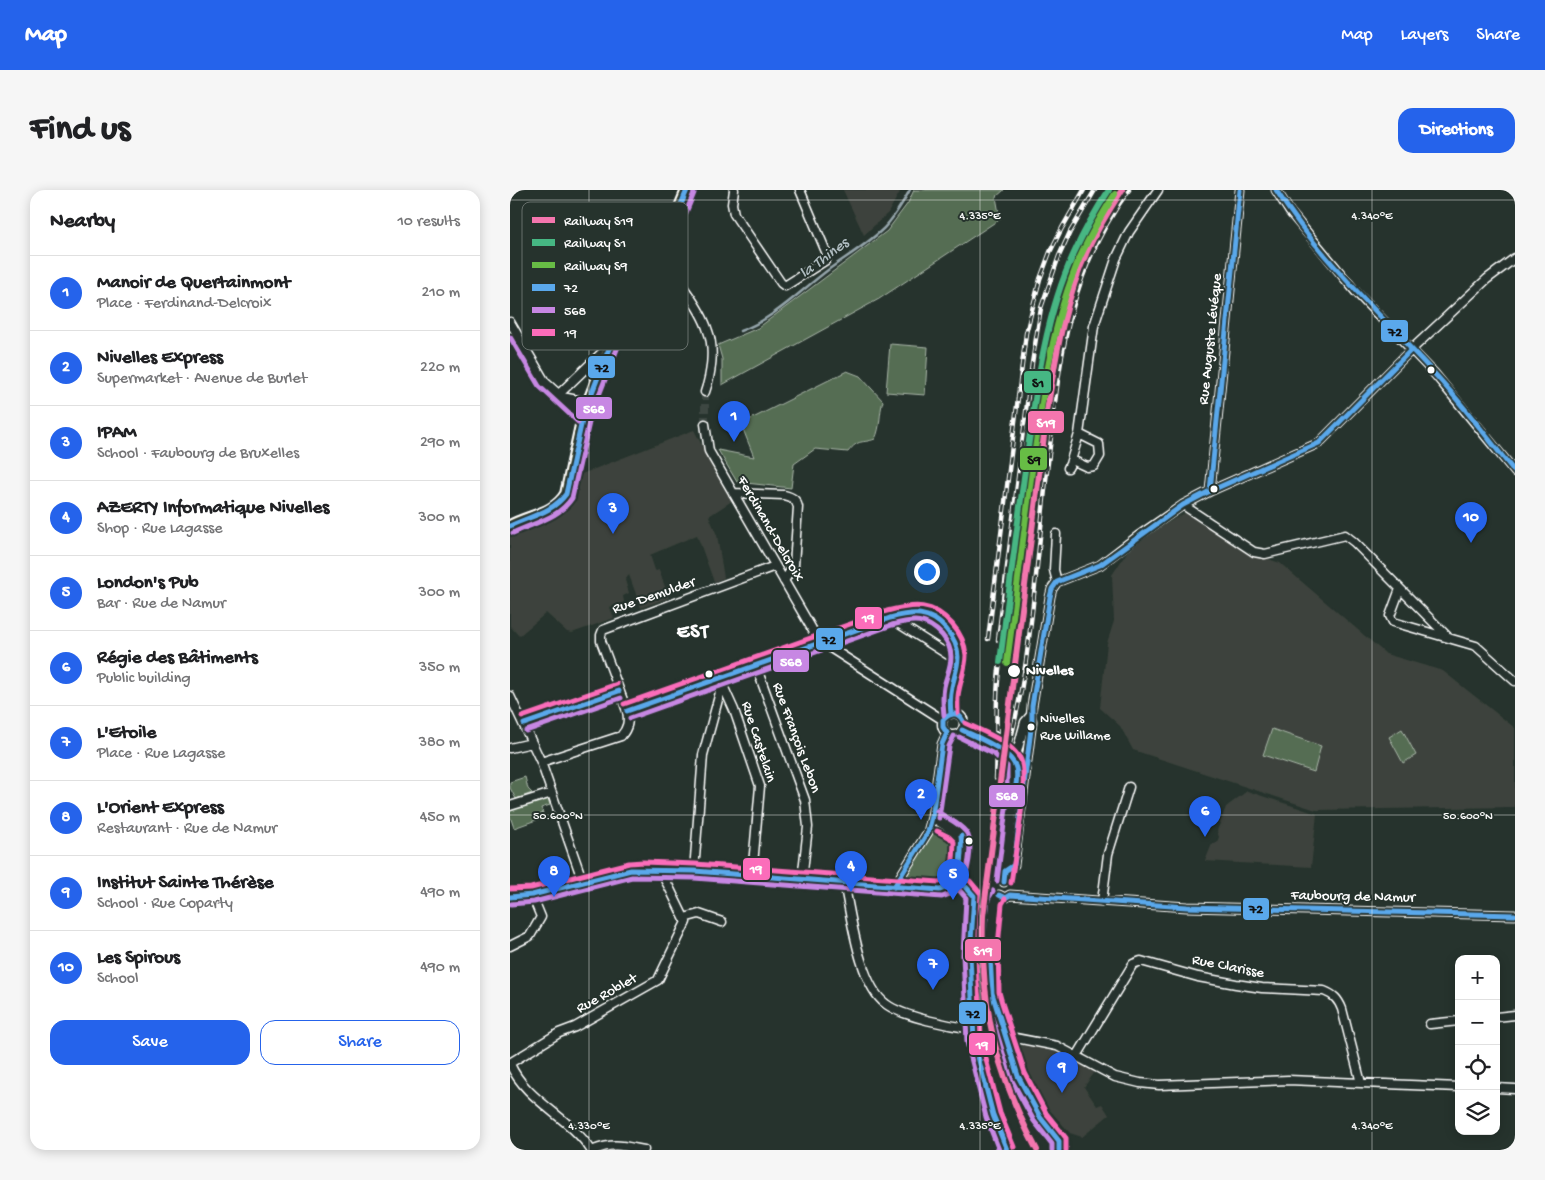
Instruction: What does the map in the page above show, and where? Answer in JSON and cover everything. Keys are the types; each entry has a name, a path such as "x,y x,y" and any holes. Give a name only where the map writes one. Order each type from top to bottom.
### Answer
{"main road":[{"path":"682,202 687,190"},
{"path":"510,526 520,520 549,511 561,502 566,494 583,416 608,350"}],"street":[{"path":"734,190 732,204 734,214 781,283 785,286 827,258 800,190"},
{"path":"1068,468 1079,434 1094,326 1116,260 1129,232 1158,190"},
{"name":"Rue Auguste Lévéque","path":"1210,491 1240,190"},
{"path":"1276,190 1290,212 1356,292 1451,393 1515,472"},
{"path":"1005,871 1014,865 1032,721 1031,715 1050,597 1052,589 1057,582 1100,565 1183,505 1210,491 1319,443 1411,350 1487,279 1514,261"},
{"path":"688,295 709,331 712,362 710,378 705,392"},
{"path":"510,322 522,343"},
{"path":"526,350 545,382 583,416"},
{"path":"560,396 606,350"},
{"path":"560,396 588,402"},
{"name":"Ferdinand-Delcroix","path":"704,424 708,451 816,636 832,649 943,720"},
{"path":"1072,460 1086,466 1094,466 1100,456 1099,444 1079,434"},
{"path":"733,493 784,495 796,502 798,507 794,565 784,580"},
{"path":"1183,505 1254,552 1265,554 1345,535 1447,636"},
{"path":"1056,534 1054,570 1057,582"},
{"name":"Rue Demulder","path":"619,690 601,641 603,630 775,566"},
{"path":"1400,589 1390,616 1393,622 1447,636 1476,646 1515,681"},
{"path":"627,711 721,682 756,666 890,618 916,612 929,615 938,620 955,639 959,653 950,704 951,714"},
{"path":"890,618 958,662"},
{"name":"Rue François Lebon","path":"756,666 805,800 808,828 802,880"},
{"path":"694,871 703,755 721,682"},
{"name":"Rue Castelain","path":"721,682 734,710 760,786 752,876"},
{"path":"524,724 619,690 627,711 628,724 626,731 621,736 541,762"},
{"path":"510,696 541,762 583,882"},
{"path":"951,714 956,714 962,719 964,727 955,735 947,733 942,727 943,720 951,714"},
{"path":"1005,871 1000,860 999,850 1008,786 1025,722 1031,715"},
{"path":"962,730 990,744"},
{"path":"894,887 928,832 932,817 942,744 947,733"},
{"path":"510,748 532,743"},
{"path":"1017,750 1028,750"},
{"path":"1004,882 1016,767"},
{"path":"1102,902 1108,854 1129,787"},
{"path":"510,806 552,793"},
{"path":"510,897 532,895 631,870 659,869 894,887 946,889 955,882 958,876 962,840 961,836 932,817"},
{"path":"928,832 940,824"},
{"path":"659,869 685,920 688,917 699,914 722,922"},
{"path":"955,882 961,883 970,889 974,896 970,955 974,1041 993,1115 1007,1150"},
{"path":"999,896 1005,898 1010,895 1011,886 1004,882"},
{"path":"999,896 997,893 998,886 1004,882"},
{"path":"844,883 863,967 871,985 881,1000 891,1007 911,1015 973,1029"},
{"path":"510,946 530,936 541,916 532,895"},
{"name":"Faubourg de Namur","path":"1010,895 1187,907 1515,915"},
{"path":"999,896 995,901 992,921 992,992 1018,1076 1040,1117 1059,1141 1059,1150"},
{"name":"Rue Roblet","path":"510,1064 559,1033 575,1027 658,980 686,922 685,920"},
{"name":"Rue Clarisse","path":"1077,1056 1134,964 1140,961 1198,977 1236,984 1262,988 1318,990 1333,995 1342,1009 1361,1083"},
{"path":"1500,1017 1515,1015"},
{"path":"1430,1024 1455,1021"},
{"path":"1005,1036 1051,1044 1115,1077 1159,1086 1288,1080 1455,1087"},
{"path":"510,1064 514,1074 539,1100 584,1140 592,1150 610,1144 620,1144 644,1150"},
{"path":"1500,1088 1515,1089"}],"shaded area":[{"path":"843,190 901,190 888,213 864,235"},
{"path":"694,430 732,501 709,516 717,535 724,578 714,582 697,535 650,555 655,570 659,570 669,598 641,608 629,575 625,580 629,593 623,596 624,602 610,607 614,618 572,633 567,632 546,613 519,636 510,626 510,533 548,522 577,500 579,475"},
{"path":"1185,513 1243,550 1280,563 1386,654 1443,671 1515,728 1515,807 1316,810 1133,750 1120,726 1100,708 1107,643 1114,621 1112,575 1133,543"},
{"path":"1247,791 1317,814 1311,867 1205,861 1212,844 1217,842 1219,837 1217,831 1226,807"},
{"path":"1019,1045 1044,1047 1063,1053 1095,1072 1084,1087 1097,1106 1102,1104 1109,1115 1082,1137 1070,1133 1040,1099 1019,1064 1015,1050"}],"green space":[{"path":"914,190 1004,190 996,197 1000,219 879,299 722,385 722,359 718,345 758,328 887,231 908,203"},
{"path":"890,344 928,347 925,395 886,392"},
{"path":"847,371 860,376 883,401 875,439 858,443 848,452 815,449 794,464 791,488 737,482 718,450 754,457 741,424"},
{"path":"1272,729 1321,746 1314,772 1263,755"},
{"path":"1402,729 1416,755 1403,763 1389,737"},
{"path":"525,777 528,789 532,793 516,799 510,788 510,782"},
{"path":"547,796 550,805 541,808 543,813 538,816 539,819 514,828 510,809"},
{"path":"934,832 950,834 956,843 952,882 946,886 908,881 905,874"}],"waterway":[{"name":"la Thines","path":"740,331 775,312 871,239 892,219 910,190"}],"tunnel":[{"path":"705,392 705,424"},
{"path":"990,744 1010,758 1016,767"}],"railway":[{"path":"988,639 1026,333 1040,279 1050,252 1084,190"},
{"path":"998,640 1032,363 1041,308 1059,256 1070,232 1095,190"},
{"path":"998,789 1008,751 1027,657 1044,494 1058,378 1064,345 1081,281 1109,220 1129,190"},
{"path":"996,779 997,705 1000,662"}],"rail line":[{"name":"S1","path":"1000,662 1033,415 1048,332 1063,279 1074,253 1090,221 1109,190"},
{"name":"S19","path":"1037,1150 1010,1093 993,1037 984,979 983,916 1047,412 1058,347 1068,304 1082,263 1098,229 1122,190"},
{"name":"S9","path":"1007,663 1032,471 1055,335 1070,282 1080,257 1096,225 1115,194"}],"transit line":[{"name":"72","path":"682,202 687,190"},
{"name":"72","path":"1210,491 1240,190"},
{"name":"72","path":"1276,190 1330,262 1444,384 1515,472"},
{"name":"568","path":"688,208 694,193"},
{"name":"568","path":"510,337 539,386 578,422"},
{"name":"72","path":"510,526 547,510 566,494 583,416 608,350"},
{"name":"568","path":"513,533 560,511 572,498 590,418 617,350"},
{"name":"72","path":"1004,882 1005,871 1014,865 1032,721 1032,706 1050,597 1052,589 1057,582 1100,565 1183,505 1210,491 1319,443 1411,350"},
{"name":"19","path":"624,704 887,611 914,606 930,608 945,617 952,624 963,642 966,659 958,693 958,713"},
{"name":"72","path":"627,711 890,618 920,614 933,618 940,623 951,635 956,645 958,661 951,694 951,714"},
{"name":"568","path":"630,718 892,625 913,621 931,625 936,629 944,637 951,654 943,694 944,715"},
{"name":"19","path":"522,717 617,684"},
{"name":"72","path":"524,724 619,691"},
{"name":"568","path":"526,731 621,698"},
{"name":"72","path":"894,887 928,832 932,817 942,744 947,733 943,727 943,720 948,716 956,714 963,721"},
{"name":"19","path":"965,723 1009,746 1020,758 1023,767 1018,838 1011,883"},
{"name":"72","path":"962,730 993,745 1008,756 1016,768 1015,792"},
{"name":"568","path":"939,818 949,746 954,736"},
{"name":"568","path":"959,737 994,754 1007,766 1007,800 997,881"},
{"name":"568","path":"511,904 534,902 632,877 694,878 942,897 955,891 962,883 969,860 970,844 966,832 937,811"},
{"name":"19","path":"510,889 531,888 629,863 643,862 695,864 939,882 948,876 951,871 954,842 937,831"},
{"name":"72","path":"510,897 532,895 631,870 694,871 940,890 951,884 959,871 961,836"},
{"name":"19","path":"956,875 970,881 981,894 978,955 981,1040 1000,1113 1014,1147"},
{"name":"72","path":"955,882 966,887 974,896 970,955 974,1041 993,1115 1007,1150"},
{"name":"568","path":"954,889 960,891 966,898 963,955 967,1042 986,1117 999,1150"},
{"name":"568","path":"993,891 988,899 983,945 985,995 1011,1079 1034,1121 1052,1144 1052,1150"},
{"name":"72","path":"999,895 1005,898 1010,895 1187,907 1515,915"},
{"name":"19","path":"1005,899 1002,904 998,946 999,992 1025,1073 1046,1113 1066,1138 1066,1150"},
{"name":"72","path":"990,954 992,993 1018,1076 1040,1117 1059,1141 1059,1150"}],"place":[{"name":"Manoir de Quertainmont","path":"734,442"},
{"name":"IPAM","path":"613,534"},
{"name":"Les Spirous","path":"1471,543"},
{"name":"Nivelles","path":"1014,671"},
{"name":"Nivelles Rue Willame","path":"1031,727"},
{"name":"Nivelles Express","path":"921,820"},
{"name":"Régie des Bâtiments","path":"1205,837"},
{"name":"AZERTY Informatique Nivelles","path":"851,892"},
{"name":"L'Orient Express","path":"554,897"},
{"name":"London's Pub","path":"953,900"},
{"name":"L'Etoile","path":"933,990"},
{"name":"Institut Sainte Thérèse","path":"1062,1093"}],"district":[{"name":"EST","path":"693,633"}]}
